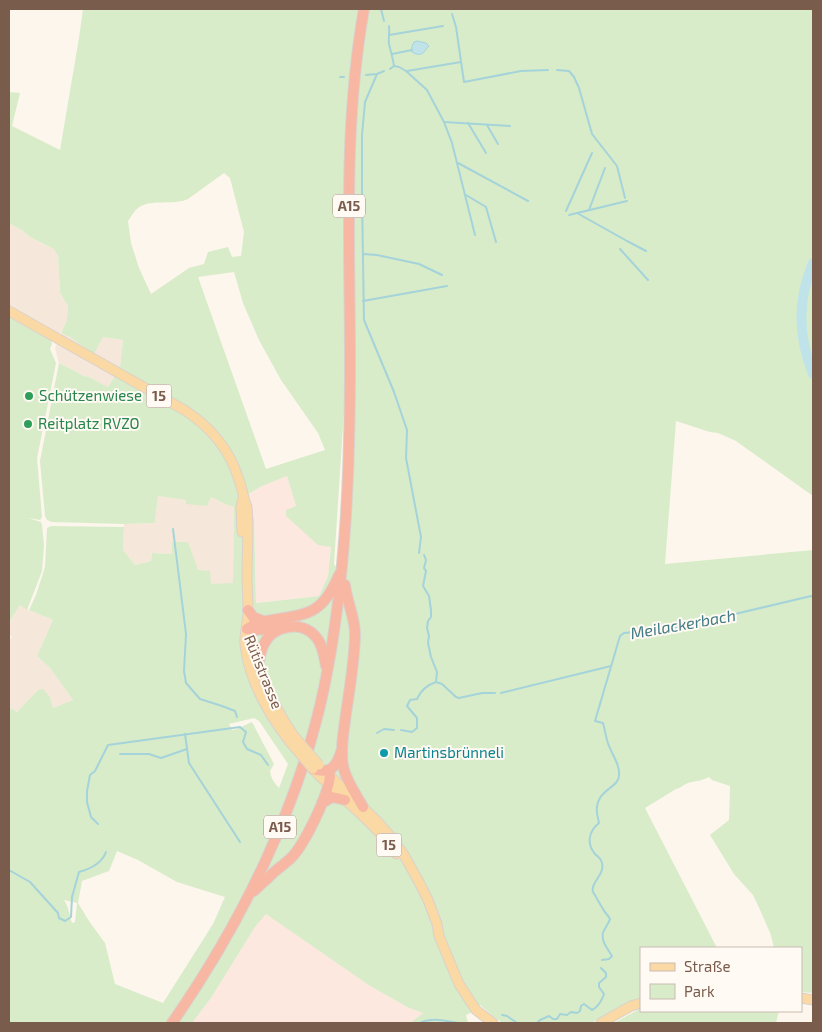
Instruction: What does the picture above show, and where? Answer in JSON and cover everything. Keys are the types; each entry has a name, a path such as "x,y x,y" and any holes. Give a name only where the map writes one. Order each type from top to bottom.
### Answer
{"highway":[{"name":"A15","path":"172,1023 212,961 247,898 268,853 294,790 315,722 327,674 335,627 342,565 349,470 350,132 354,74 364,9"},
{"path":"247,629 252,624 298,616 316,608 329,596 342,565"},
{"path":"247,898 295,853 322,803 321,772 334,766 339,759 342,749 355,637 345,591 342,565"},
{"path":"248,610 253,617 263,621"},
{"path":"258,666 262,650 269,636 284,627"},
{"path":"247,629 263,630 299,627 307,630 314,635 323,649 327,674"},
{"path":"342,749 345,772 353,790 364,807"},
{"path":"322,803 332,797 345,800"}],"main road":[{"name":"15","path":"9,311 194,416 217,438 227,453 239,478 247,507 247,629"},
{"name":"15","path":"243,497 241,507 241,579 243,611 247,629"},
{"name":"Rütistrasse","path":"247,629 258,666 292,739"},
{"name":"Rütistrasse","path":"247,629 245,643 253,677 281,731 292,739 345,800 371,824 392,849 409,874 432,926 439,936 459,984 476,1010 493,1023"},
{"name":"Rütistrasse","path":"321,772 364,807 391,837 413,870 431,908 439,936"},
{"path":"601,1023 631,1006 640,1003"}],"shaded area":[{"path":"9,223 57,252 60,293 68,306 67,320 60,334 9,305"},
{"path":"62,333 70,337 103,337 123,340 120,368 108,387 59,363 55,348"},
{"path":"287,476 296,506 331,546 328,576 319,596 256,603 254,518 248,515 243,497 262,486"},
{"path":"158,496 187,500 186,503 207,506 211,497 234,507 233,584 211,584 198,570 173,554 152,553 151,561 135,565 123,550 124,524 155,523"},
{"path":"20,605 53,620 37,656 50,668 73,700 53,708 50,697 38,690 17,712 9,707 9,642 12,637 9,634 9,622"},
{"path":"266,913 370,986 409,1008 423,1013 410,1023 192,1023 211,998 255,927"}],"green space":[{"path":"83,9 813,9 813,496 736,441 718,433 676,421 665,564 813,550 813,993 802,992 802,947 774,947 771,935 753,895 734,874 710,835 729,820 730,786 712,780 709,777 686,784 645,808 716,947 640,947 640,998 591,1023 503,1023 480,1005 476,1010 466,1015 468,1023 410,1023 423,1013 409,1008 370,986 266,914 255,927 211,998 192,1023 9,1023 9,707 17,712 38,690 43,689 50,697 53,708 73,700 50,668 37,656 53,620 29,610 45,567 47,528 51,526 124,527 123,550 135,565 151,561 152,553 172,554 172,542 188,542 198,570 210,571 211,584 233,583 234,507 211,497 207,506 186,504 186,500 158,496 155,523 52,522 47,520 45,516 40,461 59,363 108,387 120,368 123,340 103,337 94,354 61,333 67,320 68,306 60,293 58,256 54,249 30,237 9,223 9,92 20,93 12,126 60,150","holes":["224,173 230,178 244,232 241,256 232,257 228,247 208,252 204,264 189,268 151,294 139,268 131,243 128,221 137,209 144,205 188,199","234,272 243,303 259,340 281,380 318,433 325,450 266,469 198,277","349,334 343,578 334,564","287,476 296,506 286,510 286,516 318,545 331,547 328,576 319,596 256,603 254,518 248,515 243,497 262,486","254,718 259,721 288,764 279,788 270,774 274,764 252,722 232,730 229,724","117,851 138,860 177,882 225,897 213,924 163,1003 115,984 105,943 78,903 82,881 109,871","64,900 77,903 75,922 72,923"]},
{"path":"9,317 51,340 50,349 56,363 37,458 42,517 40,520 28,518 41,522 42,525 44,545 42,571 27,610 20,605 9,622"},
{"path":"640,1009 640,1012 779,1012 776,1023 614,1023"}],"water":[{"path":"414,42 426,43 429,46 421,54 412,52"}],"waterway":[{"path":"381,9 384,21"},
{"path":"452,14 456,27 464,82 521,71 548,70"},
{"path":"389,26 389,44 394,66 390,69"},
{"path":"389,35 443,26"},
{"path":"392,54 412,50"},
{"path":"407,71 461,62"},
{"path":"394,66 406,71 427,90 444,122 452,143 475,235"},
{"path":"557,70 569,71 574,77 592,134 617,166 625,198"},
{"path":"366,75 384,71"},
{"path":"377,74 365,102 362,135 364,320 394,392 407,430 406,458 421,537 419,553"},
{"path":"444,122 510,126"},
{"path":"468,123 486,153"},
{"path":"487,125 498,144"},
{"path":"566,211 592,153"},
{"path":"458,163 528,201"},
{"path":"589,210 605,168"},
{"path":"466,195 486,207 496,242"},
{"path":"569,215 627,201"},
{"path":"577,213 646,251"},
{"path":"620,249 648,280"},
{"path":"363,254 419,264 442,275"},
{"path":"813,263 804,291 801,319 804,346 813,374"},
{"path":"363,301 447,286"},
{"path":"173,529 186,634 184,671 186,683 200,699 235,711 237,717"},
{"path":"424,555 426,560 424,568 426,571 423,586 429,596 431,610 431,617 427,628 428,643 437,672 436,682"},
{"name":"Meilackerbach","path":"602,960 609,959 612,956 603,939 604,931 610,919 593,892 594,885 600,875 602,863 590,846 590,837 599,823 598,801 618,780 619,772 603,723 595,721 620,636 624,633 676,628 813,597"},
{"path":"501,693 611,666"},
{"path":"401,730 412,732 417,728 417,718 407,706 410,700 417,699 422,690 433,683 442,684 459,698 482,693 495,693"},
{"path":"98,824 91,817 87,802 87,791 90,775 95,771 108,745 240,727 246,732 243,742 247,749 261,755 268,765"},
{"path":"377,733 384,729 394,730"},
{"path":"185,734 189,763 240,842"},
{"path":"120,754 149,754 161,758 187,749"},
{"path":"9,870 30,882 58,913 59,918 65,921 71,917 72,897 79,872 95,865 106,852"},
{"path":"537,1023 549,1016 557,1019 560,1014 577,1013 584,1004 592,1010 596,1007 604,994 599,987 599,983 606,977 606,973 601,968"},
{"path":"502,1015 517,1023"},
{"path":"420,1023 434,1020 458,1023"}],"place":[{"name":"Schützenwiese","path":"29,396"},
{"name":"Reitplatz RVZO","path":"28,424"},
{"name":"Martinsbrünneli","path":"384,753"}]}
